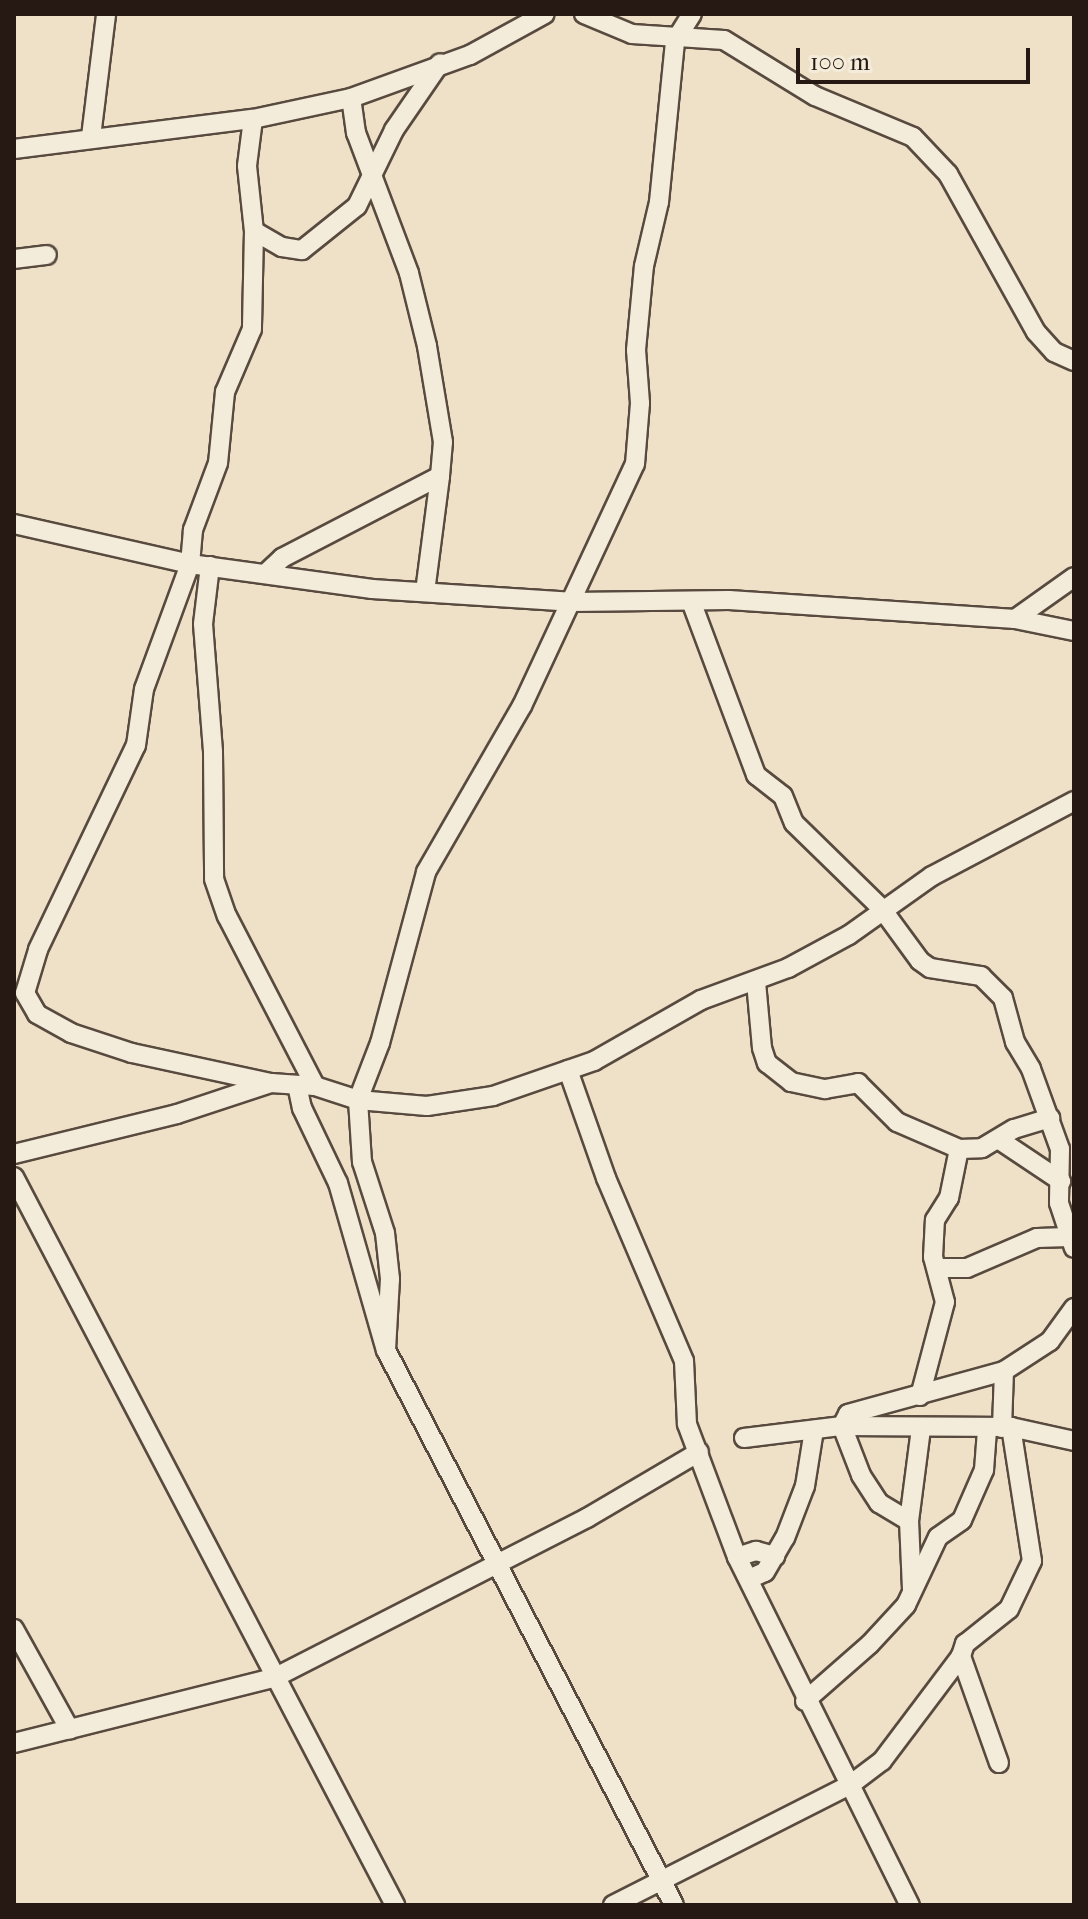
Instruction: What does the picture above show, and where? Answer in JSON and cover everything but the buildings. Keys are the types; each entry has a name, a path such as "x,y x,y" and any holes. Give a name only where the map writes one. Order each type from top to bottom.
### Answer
{"street":[{"path":"91,137 106,14"},
{"path":"14,149 253,119 351,98 440,63 470,55 545,14"},
{"path":"584,14 632,34 675,41 724,40 815,96 913,137 948,174 1036,332 1054,352 1074,361"},
{"path":"386,1350 390,1279 385,1233 362,1162 358,1100 380,1043 426,872 522,706 635,464 640,403 636,350 644,266 659,202 675,41 692,14"},
{"path":"254,231 282,247 302,250 357,206 394,130 440,63"},
{"path":"351,98 356,133 409,273 427,346 443,442 425,592"},
{"path":"253,119 247,166 254,231 252,329 225,392 218,463 193,530 190,564 144,689 136,745 100,827 60,897 19,992 37,1014 71,1033 132,1053 271,1083 306,1086 358,1100 427,1106 493,1096 594,1061 701,1000 756,982 849,935 882,909 991,842 1074,801"},
{"path":"14,259 47,255"},
{"path":"265,574 282,558 440,476"},
{"path":"14,524 190,564 425,592 571,602 691,601 1015,619 1074,631"},
{"path":"210,566 203,624 213,752 214,879 227,916 306,1086 302,1108 338,1183 386,1350 674,1905"},
{"path":"1015,619 1074,577"},
{"path":"691,601 748,762 783,796 794,823 832,865 882,909 930,968 981,976 1003,998 1015,1042 1050,1118 1062,1164 1059,1203 1071,1243 1037,1238 967,1268 938,1268"},
{"path":"756,982 762,1048 767,1063 784,1077 825,1089 858,1083 897,1122 959,1149 982,1148 1050,1118"},
{"path":"568,1070 606,1178 684,1361 684,1409 737,1557 805,1701 910,1905"},
{"path":"14,1154 177,1114 271,1083"},
{"path":"998,1139 1061,1181"},
{"path":"920,1396 945,1302 933,1257 935,1220 949,1198 959,1149"},
{"path":"14,1177 395,1905"},
{"path":"842,1426 856,1411 1004,1371 1050,1341 1074,1308"},
{"path":"805,1701 870,1644 906,1605 938,1537 962,1520 1000,1428 1004,1371"},
{"path":"842,1426 879,1503 909,1521"},
{"path":"744,1438 842,1426 1000,1428 1074,1441"},
{"path":"613,1905 850,1785 882,1761 961,1656 965,1644 1009,1609 1032,1561 1000,1428"},
{"path":"912,1589 909,1521 921,1429"},
{"path":"749,1579 765,1572 775,1556 805,1486 814,1430"},
{"path":"14,1743 276,1677 496,1561 587,1518 699,1452"},
{"path":"737,1557 756,1551 775,1556"},
{"path":"14,1629 70,1730"},
{"path":"961,1656 999,1763"}]}
